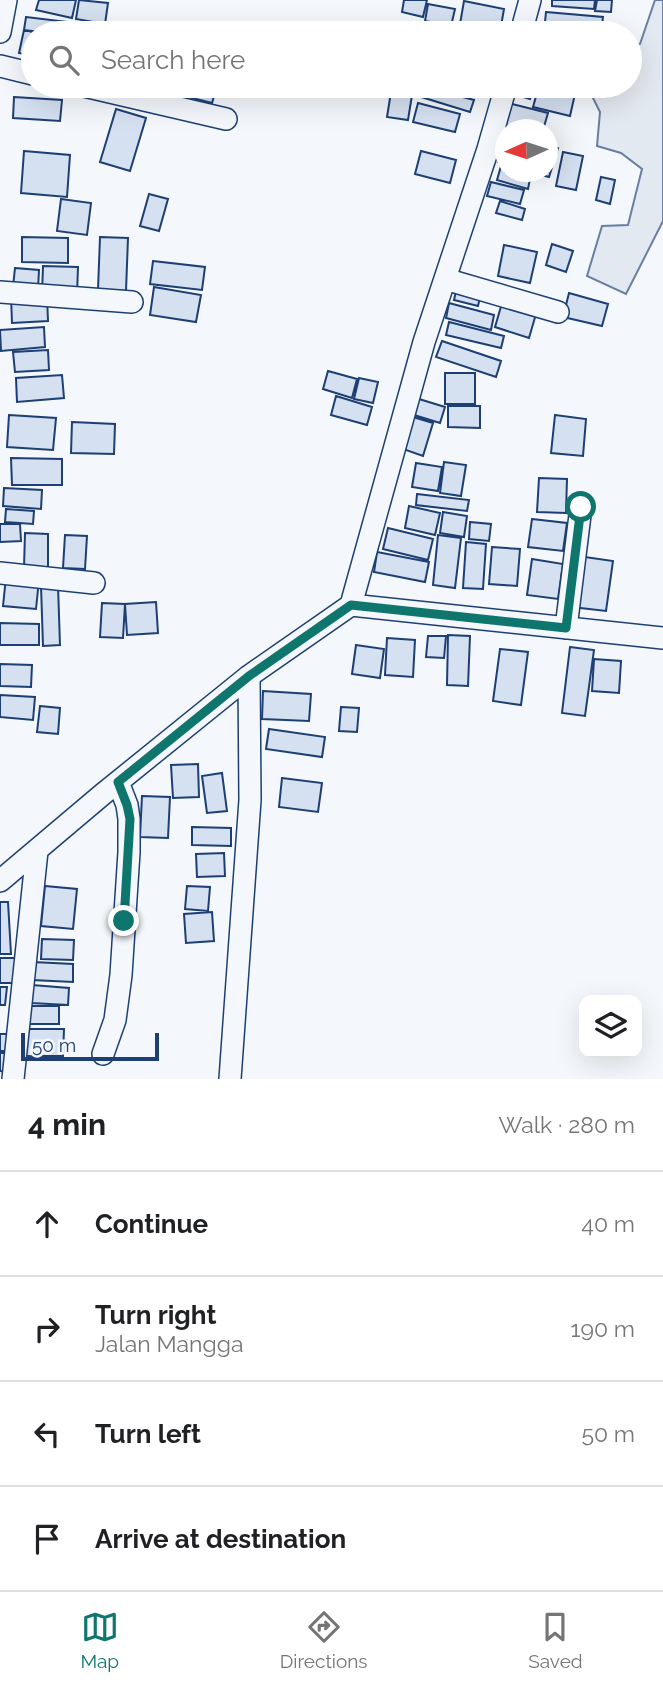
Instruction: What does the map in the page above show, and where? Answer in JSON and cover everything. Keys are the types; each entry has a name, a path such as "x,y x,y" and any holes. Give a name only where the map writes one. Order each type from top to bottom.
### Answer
{"street":[{"path":"0,32 6,0"},
{"path":"524,21 530,0"},
{"path":"0,66 21,71"},
{"path":"134,98 226,120"},
{"path":"0,881 249,676 351,605 424,342 503,98"},
{"path":"444,279 558,312"},
{"path":"0,292 132,302"},
{"path":"566,628 581,507"},
{"path":"0,573 94,583"},
{"path":"351,605 663,638"},
{"path":"230,1079 250,800 249,676"},
{"path":"103,1054 115,1020 121,975 129,852 130,819 118,782"},
{"path":"13,1079 37,851"}],"shaded area":[{"path":"655,0 663,0 663,221 626,294 587,276 602,226 628,225 642,169 621,153 597,146 600,112 593,98 642,98 642,38"}],"building":[{"path":"39,0 76,0 72,18 36,10"},
{"path":"79,0 108,3 105,21 76,19"},
{"path":"404,0 427,0 423,17 402,12"},
{"path":"552,0 595,0 594,9 552,6"},
{"path":"597,0 612,0 611,12 595,11"},
{"path":"464,1 504,9 502,21 461,21"},
{"path":"428,4 455,9 452,21 425,21"},
{"path":"546,12 603,17 602,21 545,21"},
{"path":"26,17 60,21 25,21"},
{"path":"14,97 62,100 60,121 13,118"},
{"path":"192,98 213,98 212,103"},
{"path":"390,98 412,98 408,120 387,117"},
{"path":"424,98 474,100 470,112"},
{"path":"536,98 574,98 570,116 533,107"},
{"path":"418,103 460,114 455,132 413,122"},
{"path":"508,103 548,113 546,119 504,119"},
{"path":"116,109 146,118 130,171 100,162"},
{"path":"24,151 70,155 67,197 21,193"},
{"path":"421,151 456,160 450,183 415,174"},
{"path":"563,152 583,156 576,190 556,186"},
{"path":"601,177 615,180 610,204 596,200"},
{"path":"491,182 524,190 520,204 487,196"},
{"path":"504,182 529,182 528,189"},
{"path":"149,194 168,199 159,231 140,226"},
{"path":"61,199 91,203 87,235 57,231"},
{"path":"500,201 525,209 522,220 496,213"},
{"path":"22,237 68,238 68,263 22,262"},
{"path":"100,237 128,238 126,291 98,290"},
{"path":"552,244 573,251 566,272 546,265"},
{"path":"504,245 537,252 530,283 498,276"},
{"path":"153,261 205,267 202,290 150,284"},
{"path":"43,266 78,267 77,295 42,294"},
{"path":"15,268 39,270 38,289 13,287"},
{"path":"154,287 201,295 196,322 150,315"},
{"path":"457,287 481,293 478,306 454,300"},
{"path":"569,293 608,304 602,326 563,317"},
{"path":"47,296 48,321 12,323 11,297"},
{"path":"449,303 494,315 491,330 446,318"},
{"path":"502,303 536,314 529,338 495,327"},
{"path":"449,322 504,336 501,348 446,335"},
{"path":"44,327 45,347 1,351 0,330"},
{"path":"442,341 501,361 496,377 436,357"},
{"path":"48,350 49,370 15,372 13,352"},
{"path":"328,371 357,379 352,398 323,389"},
{"path":"445,373 475,373 475,404 445,404"},
{"path":"62,375 64,398 17,402 16,378"},
{"path":"359,378 378,382 373,403 354,399"},
{"path":"336,396 372,407 367,425 331,415"},
{"path":"419,399 445,407 440,423 414,415"},
{"path":"448,406 480,406 480,428 448,427"},
{"path":"9,415 56,418 53,450 7,447"},
{"path":"555,415 586,419 583,456 551,453"},
{"path":"413,417 433,423 423,456 403,449"},
{"path":"72,422 115,424 114,454 71,453"},
{"path":"11,458 62,459 62,485 12,485"},
{"path":"444,462 466,465 461,496 440,493"},
{"path":"416,463 442,467 438,491 412,487"},
{"path":"539,478 567,479 566,513 537,512"},
{"path":"4,488 42,490 41,509 3,506"},
{"path":"417,494 469,500 467,511 416,505"},
{"path":"409,506 440,513 435,535 405,528"},
{"path":"6,509 34,511 33,524 5,522"},
{"path":"443,512 467,516 464,537 440,533"},
{"path":"532,519 567,523 563,551 528,547"},
{"path":"470,522 491,524 489,541 469,539"},
{"path":"0,524 20,524 21,541 0,542"},
{"path":"388,528 433,539 428,560 383,549"},
{"path":"25,533 48,534 48,568 24,568"},
{"path":"65,535 87,536 85,569 63,568"},
{"path":"438,535 461,538 455,588 433,585"},
{"path":"466,542 486,544 483,589 463,588"},
{"path":"492,547 520,549 517,586 489,584"},
{"path":"377,552 429,562 425,582 374,572"},
{"path":"578,556 613,561 606,611 572,607"},
{"path":"532,559 563,564 558,599 527,595"},
{"path":"6,577 39,580 36,609 3,606"},
{"path":"41,586 58,586 60,645 43,646"},
{"path":"156,602 158,633 127,635 125,604"},
{"path":"102,603 125,604 123,638 100,637"},
{"path":"0,623 39,624 39,645 0,645"},
{"path":"448,635 470,636 468,686 447,685"},
{"path":"428,636 446,636 444,658 426,657"},
{"path":"387,638 415,640 413,677 385,675"},
{"path":"356,645 384,649 380,678 352,674"},
{"path":"570,647 594,650 585,716 562,713"},
{"path":"500,649 528,652 521,705 493,701"},
{"path":"594,659 621,661 619,693 592,691"},
{"path":"0,664 32,665 31,687 0,686"},
{"path":"263,691 311,694 309,721 262,719"},
{"path":"0,695 35,697 33,720 0,717"},
{"path":"40,706 60,708 58,734 37,732"},
{"path":"341,707 359,708 357,732 339,731"},
{"path":"269,729 325,737 322,757 266,749"},
{"path":"198,764 199,797 173,798 171,765"},
{"path":"222,773 227,811 207,813 202,776"},
{"path":"282,778 322,783 318,812 279,807"},
{"path":"142,796 170,797 168,838 140,837"},
{"path":"192,827 231,828 231,846 192,845"},
{"path":"224,853 225,876 197,877 196,854"},
{"path":"45,886 77,889 73,929 41,926"},
{"path":"187,886 210,887 208,911 185,909"},
{"path":"0,902 8,902 11,954 0,954"},
{"path":"212,912 214,941 186,943 184,914"},
{"path":"42,939 74,940 73,960 41,959"},
{"path":"0,958 19,958 19,983 0,983"},
{"path":"33,962 73,964 73,982 32,980"},
{"path":"32,985 69,988 68,1005 31,1003"},
{"path":"0,987 7,987 5,1005 0,1005"},
{"path":"30,1006 59,1006 59,1024 30,1024"},
{"path":"26,1029 64,1029 63,1056 25,1056"},
{"path":"0,1034 11,1034 10,1051 0,1051"},
{"path":"0,1053 7,1053 6,1072 0,1071"}],"route":[{"path":"124,921 130,819 118,782 249,676 351,605 566,628 581,507"}]}
